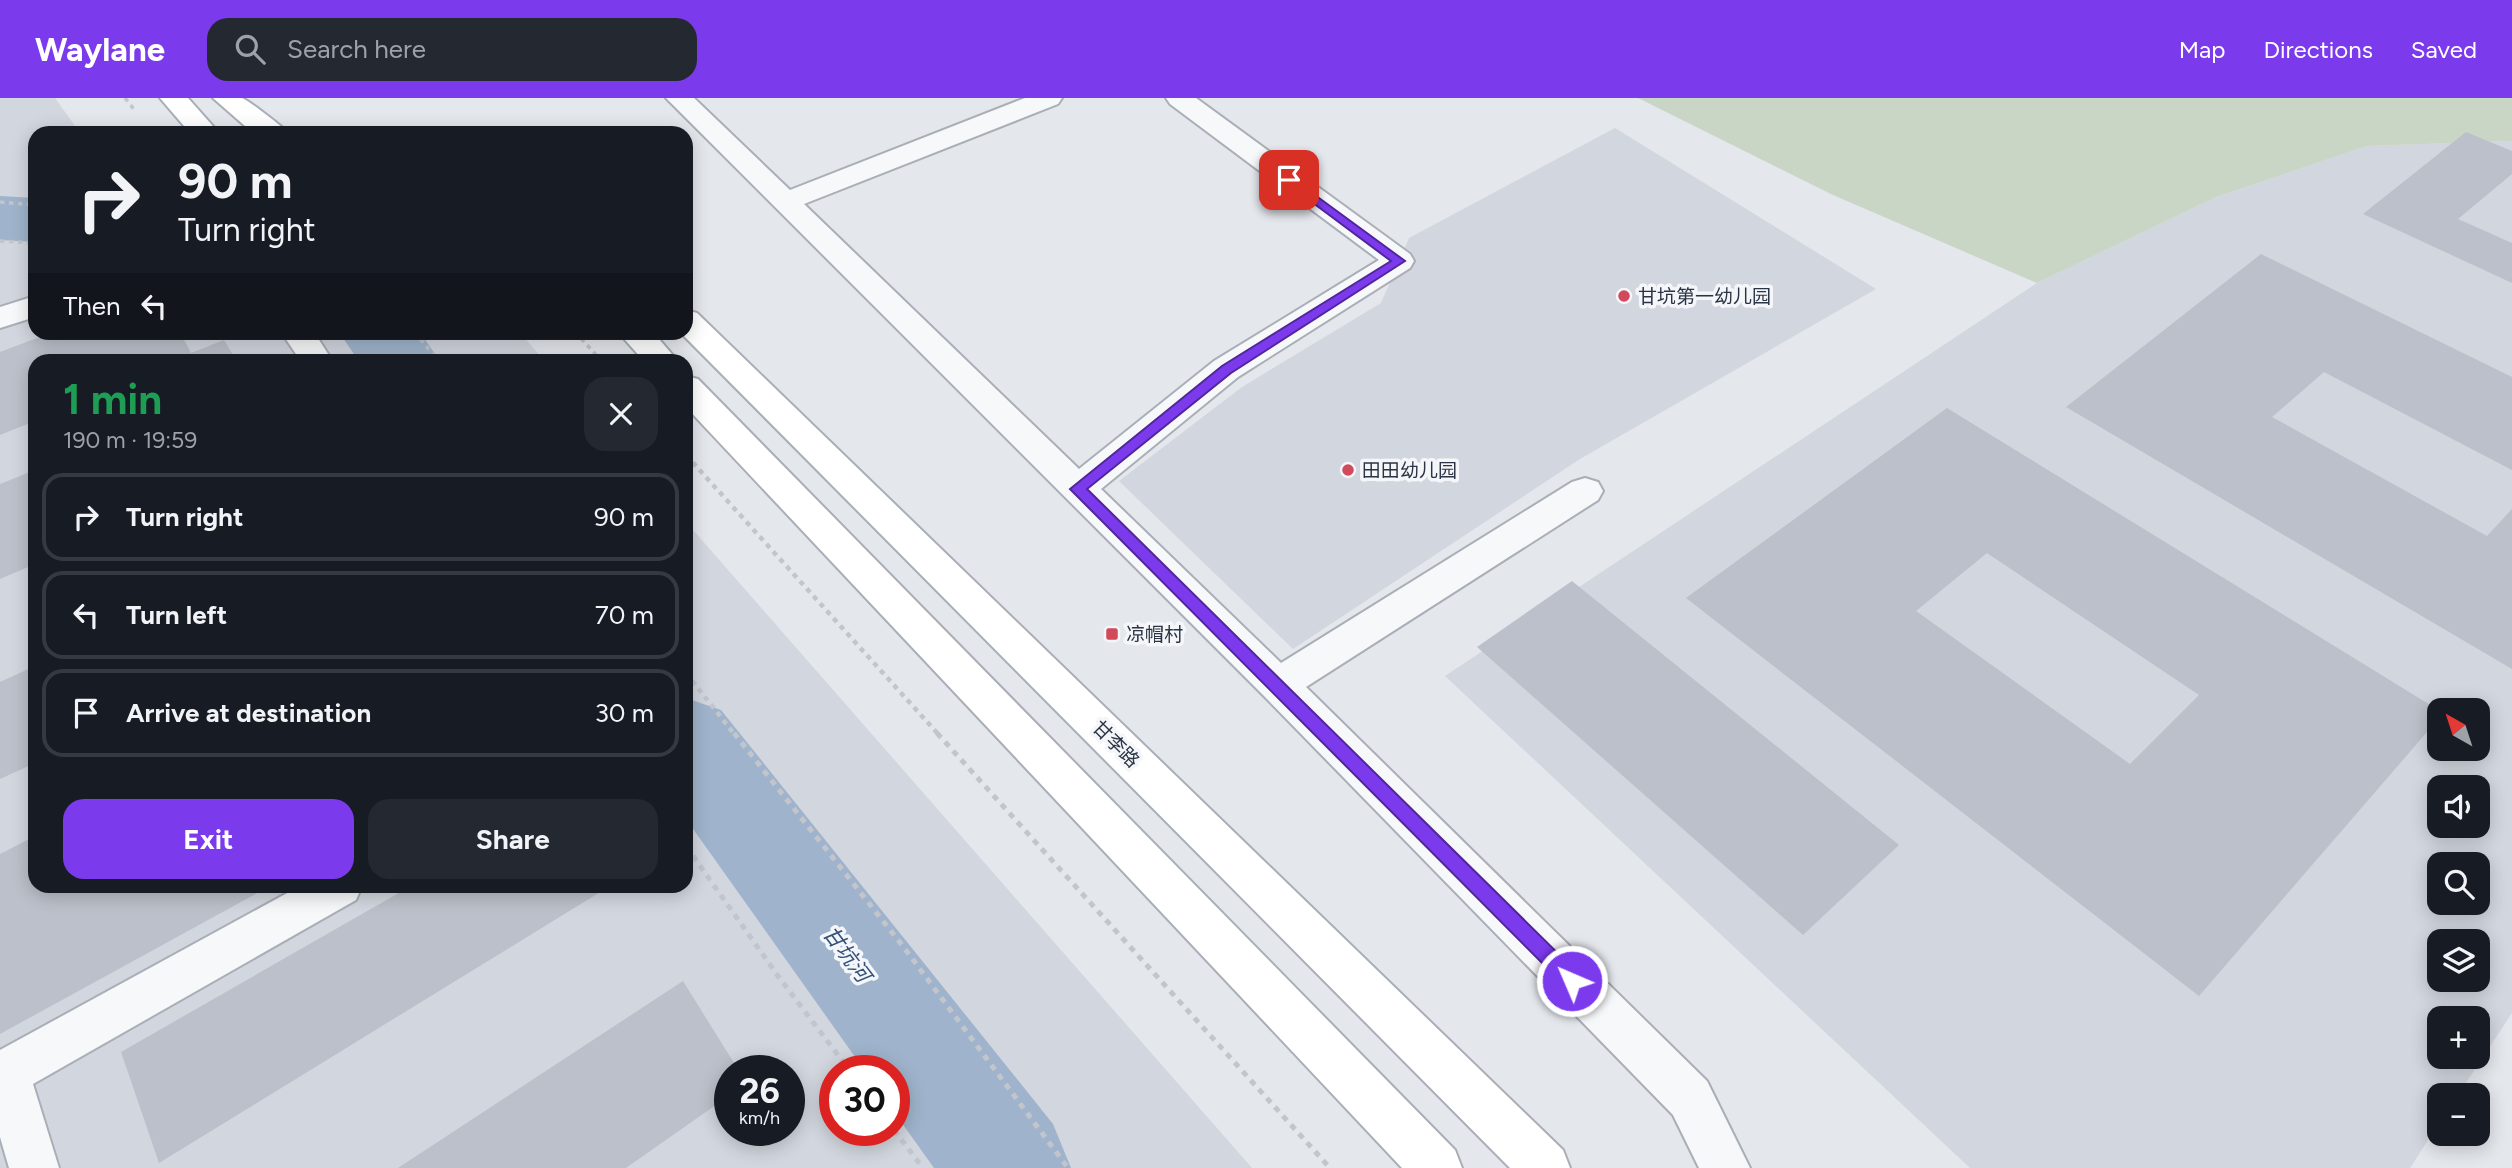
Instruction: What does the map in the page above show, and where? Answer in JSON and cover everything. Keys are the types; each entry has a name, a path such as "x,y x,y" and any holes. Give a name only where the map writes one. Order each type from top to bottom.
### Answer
{"main road":[{"path":"173,98 199,126"},
{"path":"226,98 261,126"},
{"name":"甘李路","path":"693,327 1545,1168"},
{"path":"642,340 655,354"},
{"path":"693,394 1437,1168"}],"street":[{"path":"678,98 1278,685 1690,1098 1725,1168"},
{"path":"783,202 1049,98"},
{"path":"1078,489 1226,369 1399,261 1179,98"},
{"path":"0,318 28,308"},
{"path":"1278,685 1585,491"},
{"path":"34,1168 3,1075 328,893"}],"path":[{"path":"0,202 28,204"},
{"path":"0,241 28,243"},
{"path":"421,340 432,354"},
{"path":"582,340 595,354"},
{"path":"693,463 1330,1168"},
{"path":"693,682 902,945 1068,1168"},
{"path":"693,856 837,1055"},
{"path":"906,1146 923,1168"}],"shaded area":[{"path":"0,98 55,98 75,126 28,126 28,340 526,340 539,354 28,354 28,893 693,893 693,530 1252,1168 0,1168"},
{"path":"1615,128 1876,289 1580,459 1293,649 1119,481 1242,387 1381,303 1409,238"},
{"path":"2512,141 2512,1013 2490,1046 2490,1006 2427,1006 2427,1069 2475,1069 2466,1083 2427,1083 2427,1142 2410,1168 1970,1168 1445,676 2037,283 2216,197 2367,146"}],"green space":[{"path":"1638,98 2512,98 2512,141 2367,146 2216,197 2037,283 1833,195"}],"building":[{"path":"2466,132 2512,151 2512,174 2458,219 2512,243 2512,283 2363,214"},
{"path":"2261,254 2512,377 2512,470 2324,372 2272,417 2487,536 2512,509 2512,669 2066,407"},
{"path":"32,340 184,340 191,353 224,340 232,354 28,354 28,424 0,435 0,352"},
{"path":"1947,408 2427,703 2427,732 2199,996 1686,598","holes":["1987,553 2199,695 2130,764 1916,611"]},
{"path":"28,473 28,567 0,579 0,484"},
{"path":"1572,581 1899,845 1803,935 1477,647"},
{"path":"28,669 28,766 0,779 0,682"},
{"path":"28,840 28,893 257,893 0,1034 0,854"},
{"path":"399,893 599,893 159,1163 121,1052"},
{"path":"683,981 729,1055 714,1055 714,1106 626,1168 398,1168"}],"waterway":[{"name":"甘坑河","path":"0,218 28,220"},
{"name":"甘坑河","path":"384,340 394,354"},
{"name":"甘坑河","path":"693,749 1009,1168"}],"place":[{"name":"甘坑第一幼儿园","path":"1624,296"},
{"name":"田田幼儿园","path":"1348,470"},
{"name":"凉帽村","path":"1112,634"}],"route":[{"path":"1289,180 1399,261 1226,369 1078,489 1278,685 1572,981"}]}
